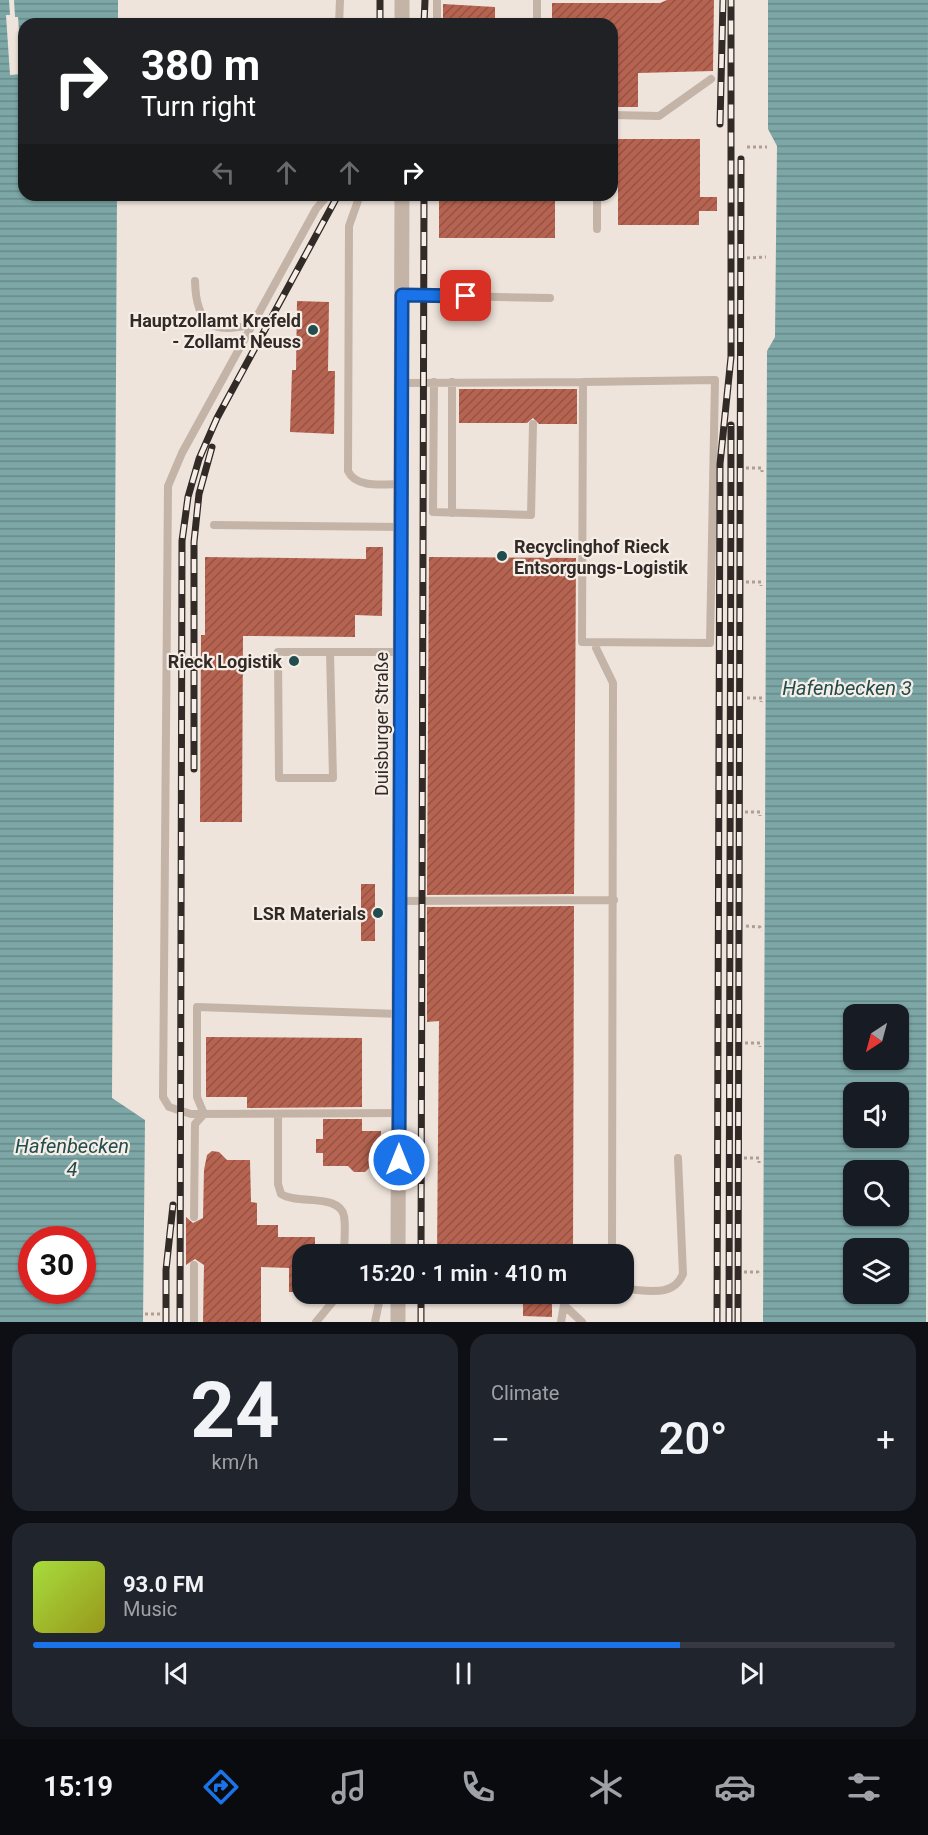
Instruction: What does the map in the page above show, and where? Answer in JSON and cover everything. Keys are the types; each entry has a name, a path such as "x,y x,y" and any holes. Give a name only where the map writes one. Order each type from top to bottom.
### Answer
{"street":[{"path":"402,0 402,18"},
{"name":"Duisburger Straße","path":"399,1244 402,201"},
{"path":"398,1304 398,1322"}],"lane":[{"path":"339,18 340,0"},
{"path":"437,0 437,18"},
{"path":"537,0 537,18"},
{"path":"618,115 658,116 711,79"},
{"path":"323,201 316,209 171,475 167,499 163,1097 169,1107 180,1113 399,1113"},
{"path":"358,201 349,226 348,471 350,476 363,483 402,484"},
{"path":"597,201 597,229"},
{"path":"195,281 199,311 207,321 218,328 231,330 254,324"},
{"path":"402,295 549,298"},
{"path":"402,383 715,380 710,643 582,642 583,382"},
{"path":"434,382 433,512 531,515 533,424"},
{"path":"452,382 452,513"},
{"path":"214,525 402,527"},
{"path":"597,643 596,648 613,682 612,1244"},
{"path":"330,652 333,778 279,778 279,651 401,652"},
{"path":"400,901 614,900"},
{"path":"204,1114 197,1097 197,1007 400,1014"},
{"path":"194,1217 195,1124 204,1114"},
{"path":"278,1114 278,1184 281,1194 290,1200 330,1202 340,1208 344,1215 344,1244"},
{"path":"634,1289 670,1290 678,1285 683,1274 678,1158"},
{"path":"194,1265 194,1322"},
{"path":"316,1322 331,1304"},
{"path":"375,1322 379,1304"},
{"path":"561,1322 565,1306 582,1322"}],"path":[{"path":"747,147 767,147"},
{"path":"747,258 766,257"},
{"path":"746,468 762,468 762,472"},
{"path":"746,582 761,582 761,586"},
{"path":"747,698 762,698 762,702"},
{"path":"745,812 760,812 760,816"},
{"path":"746,926 760,927 761,931"},
{"path":"745,1043 760,1043 760,1047"},
{"path":"744,1158 759,1158 759,1162"},
{"path":"744,1272 758,1272 759,1276"},
{"path":"145,1314 160,1314"}],"water":[{"name":"Hafenbecken 4","path":"0,0 118,0 118,18 18,18 18,201 117,201 112,1098 145,1120 143,1322 0,1322"},
{"name":"Hafenbecken 3","path":"768,0 928,0 926,1322 763,1322 767,351 775,337 777,146 768,129"}],"pier":[{"path":"9,0 14,0 15,17 18,18 18,74 10,75 6,15 10,15"}],"building":[{"path":"667,0 714,0 713,71 638,73 638,107 618,107 618,18 552,18 552,3 660,3"},
{"path":"443,4 495,7 495,18 443,18"},
{"path":"618,139 700,139 700,197 717,197 717,211 699,211 699,225 618,225"},
{"path":"439,201 555,201 555,238 439,238"},
{"path":"297,301 329,302 328,371 335,371 334,434 290,432 292,370 296,370"},
{"path":"459,389 577,389 577,424 539,424 533,418 527,423 459,423"},
{"path":"366,547 383,547 382,616 355,615 355,637 243,636 242,822 200,822 201,635 205,635 205,557 366,559"},
{"path":"429,557 576,558 574,894 427,895"},
{"path":"361,884 375,884 375,941 361,941"},
{"path":"574,906 573,1244 437,1244 439,1021 427,1022 427,907"},
{"path":"206,1037 362,1038 362,1107 247,1108 247,1097 206,1097"},
{"path":"323,1119 362,1119 362,1131 381,1131 381,1166 371,1166 365,1172 354,1172 348,1166 323,1166 323,1153 316,1153 316,1139 323,1139"},
{"path":"212,1151 219,1152 227,1160 250,1160 251,1202 257,1203 257,1225 278,1225 278,1237 315,1237 315,1244 292,1244 292,1292 289,1292 289,1268 261,1267 261,1322 203,1322 204,1265 195,1259 186,1265 186,1217 193,1223 203,1218 204,1170 207,1155"},
{"path":"523,1304 552,1304 552,1317 523,1316"}],"railway":[{"path":"380,0 380,18"},
{"path":"424,18 425,0"},
{"path":"720,124 723,0"},
{"path":"717,1322 720,464 731,357 731,0"},
{"path":"738,1322 741,159"},
{"path":"180,1322 182,541 188,497 199,459 217,418 335,201"},
{"path":"421,1244 424,201"},
{"path":"729,1322 731,425"},
{"path":"194,769 194,542 199,494 212,447"},
{"path":"166,1322 166,1270 173,1205"},
{"path":"421,1304 421,1322"}],"place":[{"name":"Hauptzollamt Krefeld - Zollamt Neuss","path":"313,330"},
{"name":"Recyclinghof Rieck Entsorgungs-Logistik","path":"502,556"},
{"name":"Rieck Logistik","path":"294,661"},
{"name":"LSR Materials","path":"378,913"}],"route":[{"path":"399,1160 402,295 466,296"}]}
